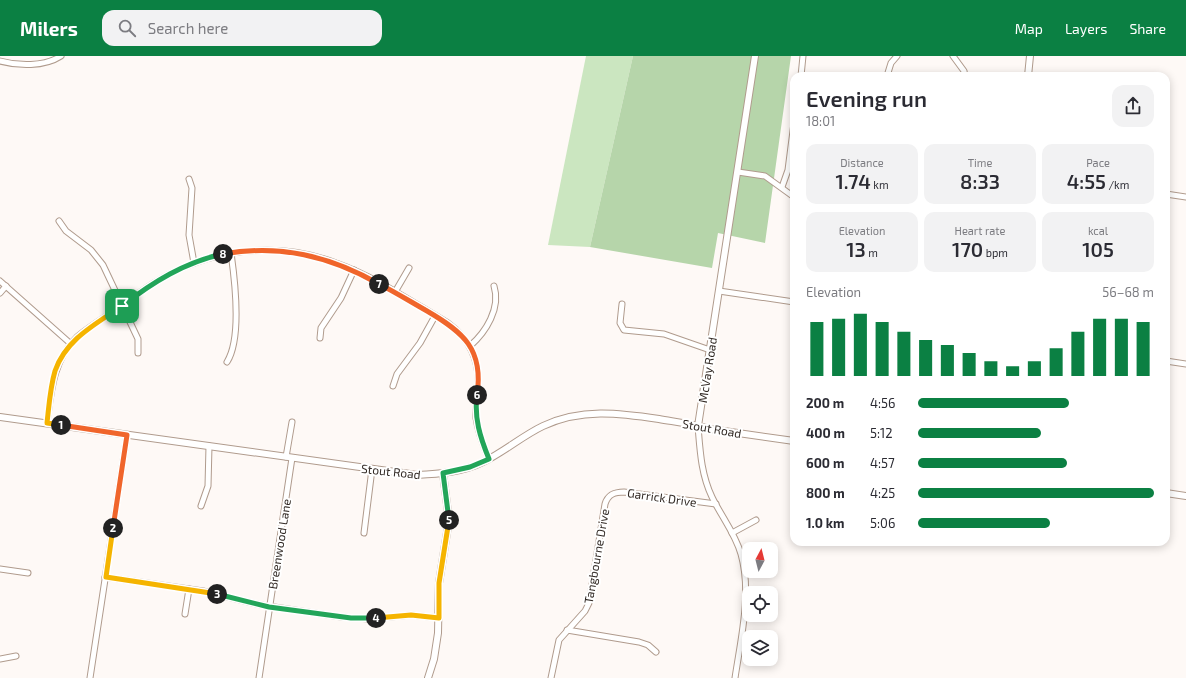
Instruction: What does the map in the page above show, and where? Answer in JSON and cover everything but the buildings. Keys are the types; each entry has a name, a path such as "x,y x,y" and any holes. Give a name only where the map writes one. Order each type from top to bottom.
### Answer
{"street":[{"path":"0,61 18,65 40,64 61,56"},
{"name":"McVay Road","path":"736,678 744,620 744,582 741,552 716,504 703,469 698,426 755,56"},
{"path":"801,72 803,56"},
{"path":"888,72 891,63 897,56"},
{"path":"953,56 964,72"},
{"path":"1028,72 1030,56"},
{"path":"782,187 788,170 790,154"},
{"path":"738,172 765,176 790,194"},
{"path":"189,179 192,188 189,235 194,263"},
{"path":"1170,195 1186,197"},
{"path":"59,221 66,231 88,246 100,261 138,339 138,353"},
{"path":"47,423 55,372 62,357 71,344 84,332 153,283 194,263 231,253 259,250 299,253 325,259 354,270 395,292 454,328 470,346 478,372 476,418 479,435 489,459"},
{"path":"227,362 232,352 236,307 231,253"},
{"path":"395,292 408,268"},
{"path":"320,338 321,328 341,298 354,270"},
{"path":"0,280 71,344"},
{"path":"0,293 6,286"},
{"path":"470,346 480,335 495,308 497,297 494,286"},
{"path":"719,291 790,301"},
{"path":"622,304 620,323 624,330 664,334 710,350"},
{"path":"393,386 396,374 420,343 435,316"},
{"path":"1170,362 1186,364"},
{"name":"Stout Road","path":"0,416 417,475 443,473 470,467 489,459 544,425 582,414 618,413 710,429 790,440"},
{"name":"Breenwood Lane","path":"259,678 289,458 292,422"},
{"path":"90,678 127,435"},
{"path":"200,506 208,486 209,446"},
{"path":"364,533 372,469"},
{"path":"428,678 436,646 439,618 439,583 449,520 443,473"},
{"name":"Garrick Drive","path":"610,495 624,492 716,504"},
{"path":"1170,494 1186,496"},
{"name":"Tangbourne Drive","path":"551,678 556,644 585,611 589,603 605,504 610,495"},
{"path":"732,533 756,520"},
{"path":"0,569 28,573"},
{"path":"106,577 189,589 269,607 351,618 411,615 439,618"},
{"path":"185,614 189,589"},
{"path":"567,630 644,643 656,652"},
{"path":"0,659 16,656"}],"green space":[{"path":"586,56 633,56 590,247 548,245"},
{"path":"633,56 791,56 765,243 718,233 712,268 590,247"}],"route":[{"path":"274,250 308,254 354,270 448,323 460,333 470,346 476,362 479,379 476,418 479,435 489,459 470,467 443,473 449,520 439,583 439,618 411,615 360,619 341,617 250,603 203,591 106,577 127,435 47,423 54,378 58,364 66,351 84,332 122,306 153,283 183,267 208,258 222,255 245,251 274,250"}]}
